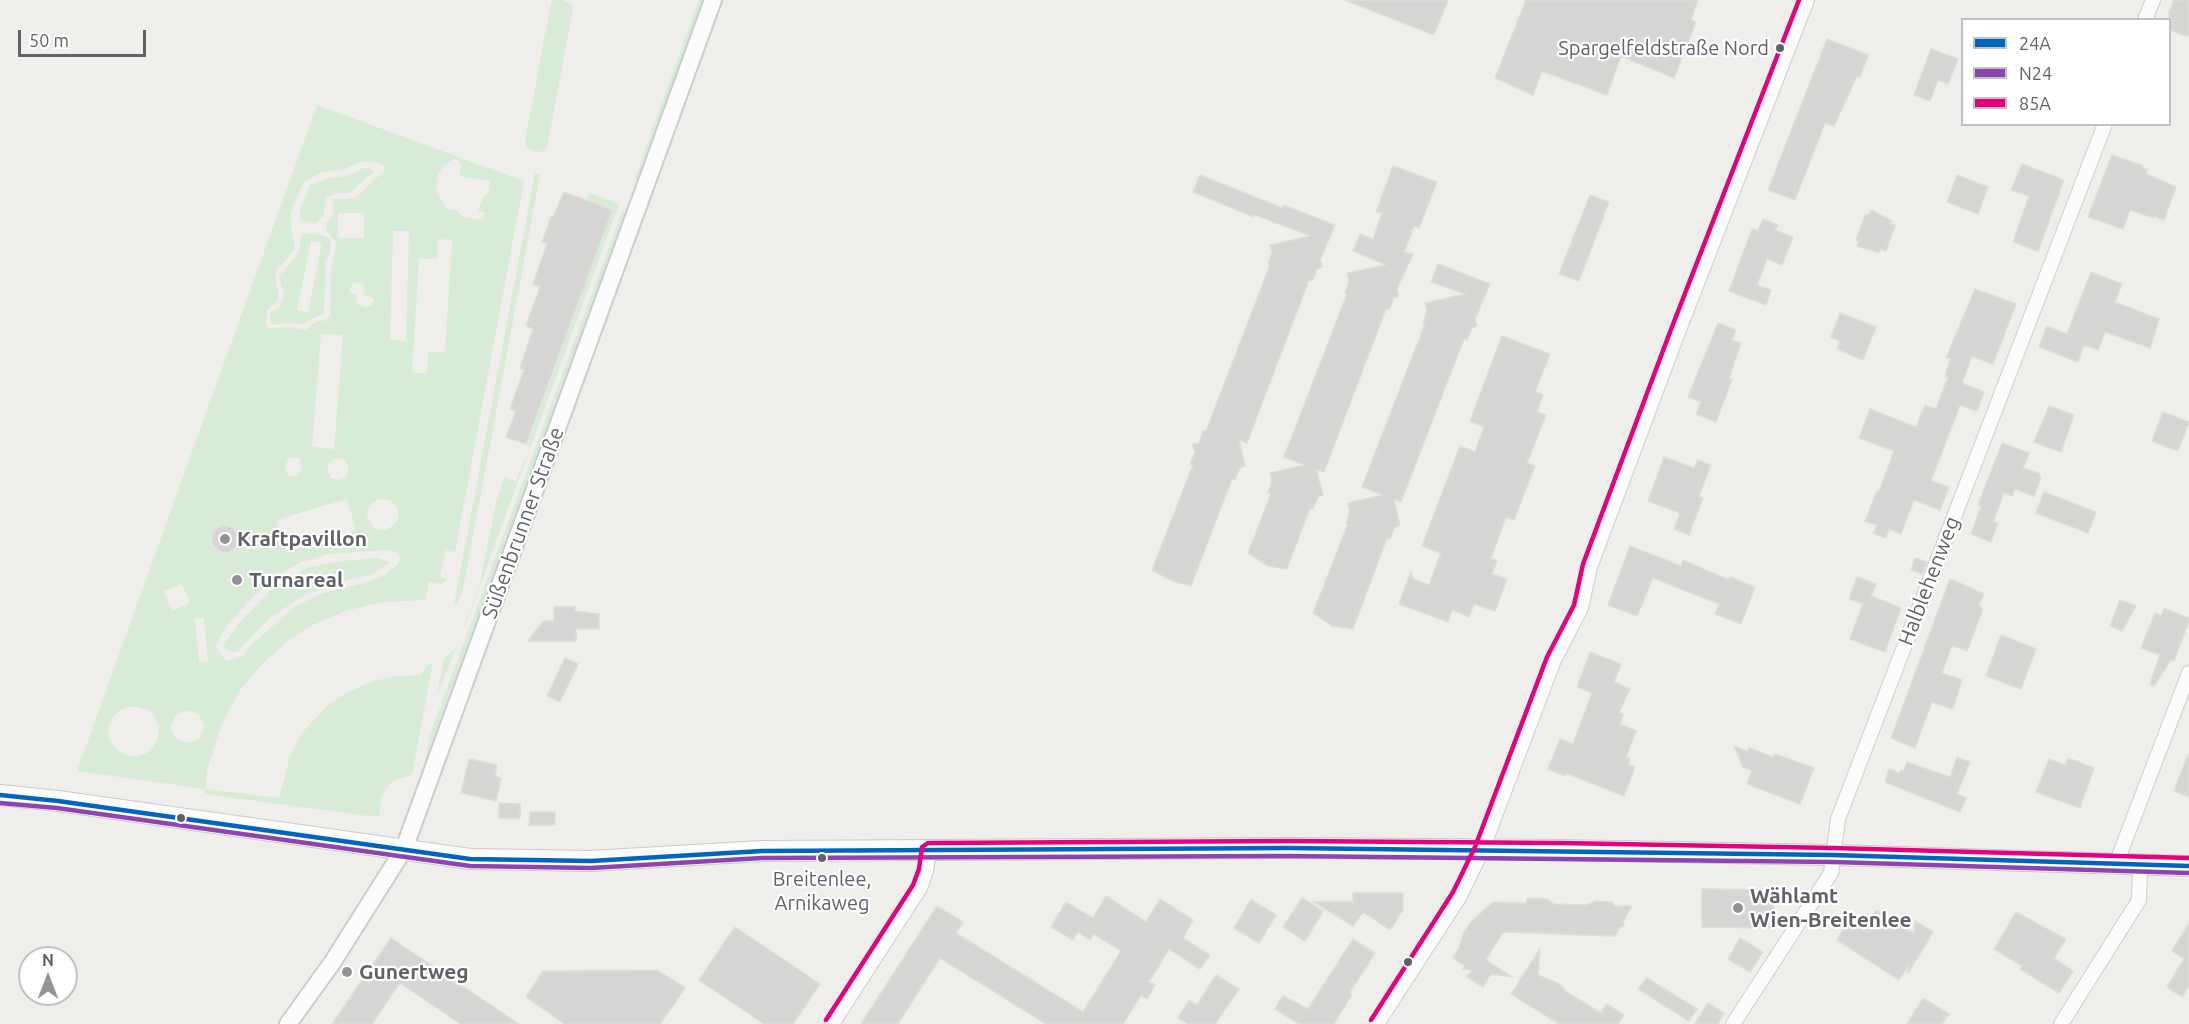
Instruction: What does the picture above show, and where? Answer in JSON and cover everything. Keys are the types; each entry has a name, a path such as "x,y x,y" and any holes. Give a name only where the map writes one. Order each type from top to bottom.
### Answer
{"main road":[{"path":"0,795 470,859 591,861 762,851 1265,848 1833,855 2189,867"}],"street":[{"name":"Süßenbrunner Straße","path":"288,1024 332,963 404,849 713,0"},
{"path":"1377,1024 1460,896 1482,850 1554,660 1581,608 1594,556 1807,0"},
{"path":"2146,18 2153,0"},
{"name":"Halblehenweg","path":"1733,1024 1831,873 1838,819 2104,126"},
{"path":"2116,864 2189,673"},
{"path":"832,1024 920,888 926,871 929,850"},
{"path":"2061,1024 2139,900 2140,865"}],"green space":[{"path":"553,0 563,0 572,4 573,9 547,148 539,152 527,148 525,141"},
{"path":"699,0 707,0 640,180 635,178"},
{"path":"317,105 524,181 455,552 446,550 440,577 448,579 441,584 429,582 425,600 383,602 345,611 311,626 291,639 264,662 240,690 221,726 207,771 205,789 77,771","holes":["453,159 459,161 462,177 490,181 489,192 484,196 478,211 486,213 482,220 464,217 454,209 448,210 440,199 436,186 442,168","366,161 384,167 384,171 355,198 333,199 333,215 326,224 327,231 337,243 331,268 330,316 305,330 288,327 269,328 266,326 267,310 278,300 279,295 275,278 276,271 295,249 291,213 305,181 322,172 343,170","338,213 364,213 364,238 338,238","393,231 409,231 406,341 390,340","438,239 452,240 445,352 428,352 427,373 412,373 419,259 437,259","357,282 363,285 365,289 363,294 374,299 371,306 366,308 357,304 358,296 349,292 352,284","321,334 343,335 334,449 312,447","289,458 300,459 302,470 297,476 288,476 285,468","337,458 345,460 349,468 346,477 339,480 331,478 327,471 329,462","347,499 356,530 286,551 276,520","378,499 390,500 398,509 398,521 388,529 375,529 367,518 369,506","226,525 235,530 239,540 234,550 224,553 214,549 211,539 216,529","386,550 398,553 400,559 398,564 385,575 371,581 320,594 296,606 250,646 242,657 227,661 216,645 226,627 276,576 301,562 327,554","182,584 190,603 172,611 164,591","204,618 208,661 199,662 195,619","128,707 148,710 155,717 159,727 154,746 147,753 137,756 128,756 120,752 109,737 112,718 119,711","186,710 199,714 204,726 200,738 188,743 176,739 171,728 175,716"]},
{"path":"364,168 372,169 373,173 349,193 337,193 326,198 324,214 319,220 315,223 300,220 300,209 310,185 325,179 346,176"},
{"path":"535,173 540,174 494,424 462,594 457,604 454,605"},
{"path":"590,193 619,204 459,641 480,583 495,507 504,477 516,481 530,447 527,446 612,210 586,199"},
{"path":"623,209 626,218 419,790 430,735"},
{"path":"306,233 326,236 331,240 330,253 326,261 324,315 317,316 304,324 272,325 270,316 272,311 279,308 284,296 279,276 299,251 301,236","holes":["311,241 322,243 308,313 297,310"]},
{"path":"377,558 390,562 373,574 332,584 303,596 271,617 237,652 225,649 224,644 238,624 276,585 306,568 342,561"},
{"path":"457,647 437,696 444,658"},
{"path":"433,662 412,775 395,780 389,785 382,795 379,816 205,794 205,789 279,798 290,756 302,733 328,705 348,692 373,681 398,676 422,675 426,667"}],"building":[{"path":"1345,0 1448,0 1434,35"},
{"path":"1526,0 1698,0 1691,20 1696,22 1674,78 1621,56 1607,95 1542,71 1533,95 1495,78"},
{"path":"2174,0 2189,0 2189,37 2171,30 2169,12"},
{"path":"1827,39 1868,55 1860,77 1857,76 1834,126 1825,123 1795,200 1768,190"},
{"path":"1931,49 1958,59 1948,84 1938,80 1930,101 1914,95"},
{"path":"2112,155 2143,166 2142,168 2147,170 2146,174 2176,187 2164,220 2130,210 2123,229 2088,217"},
{"path":"2022,164 2064,180 2038,251 2013,242 2029,196 2011,190"},
{"path":"1393,166 1437,182 1419,228 1414,226 1404,252 1413,254 1397,289 1399,296 1394,298 1389,310 1386,309 1324,472 1316,469 1323,495 1318,497 1313,509 1310,508 1287,569 1268,566 1248,553 1271,494 1268,492 1272,481 1270,473 1305,465 1284,457 1347,294 1345,293 1349,281 1347,273 1386,265 1353,251 1360,234 1373,239 1382,213 1376,212"},
{"path":"1200,175 1282,208 1283,205 1335,225 1320,260 1322,267 1317,269 1312,281 1309,280 1247,443 1239,439 1245,466 1240,468 1235,480 1232,479 1191,586 1170,580 1152,570 1193,465 1190,464 1195,452 1192,444 1199,443 1203,431 1206,431 1270,265 1268,264 1272,252 1270,245 1311,236 1255,215 1254,217 1193,192"},
{"path":"1957,175 1988,187 1978,214 1947,202"},
{"path":"564,192 612,210 526,444 506,437 516,411 510,409 524,370 520,368 533,329 526,326 540,287 533,284 547,244 542,242 551,217"},
{"path":"1590,195 1609,202 1579,281 1559,274"},
{"path":"1872,210 1892,221 1890,224 1895,225 1886,251 1880,249 1879,253 1857,246 1859,241 1856,240 1865,215"},
{"path":"1763,219 1778,225 1775,230 1793,237 1782,265 1767,259 1757,285 1771,290 1766,305 1729,291 1752,229 1758,231"},
{"path":"1438,264 1490,284 1475,319 1477,326 1472,328 1467,340 1464,339 1401,502 1394,499 1400,525 1395,527 1390,539 1387,538 1353,629 1332,626 1313,613 1348,524 1346,523 1350,511 1348,503 1383,495 1362,487 1425,324 1423,323 1427,311 1425,303 1466,294 1431,282"},
{"path":"2091,272 2122,284 2115,302 2159,319 2150,348 2105,332 2098,350 2084,345 2078,362 2039,347 2047,326 2067,334"},
{"path":"1975,289 2016,304 1993,364 1972,356 1962,383 1984,392 1977,411 1960,405 1931,481 1949,487 1940,510 1914,500 1901,534 1889,529 1885,538 1873,533 1877,525 1865,521 1877,491 1879,492 1894,451 1859,438 1870,409 1916,427 1925,405 1936,409 1948,377 1945,376 1951,358 1946,358"},
{"path":"1840,313 1876,327 1863,360 1837,349 1840,341 1831,337"},
{"path":"1718,323 1736,330 1732,340 1741,343 1729,378 1732,380 1716,422 1696,414 1701,402 1688,397"},
{"path":"1502,336 1550,354 1535,392 1543,395 1537,412 1546,415 1527,463 1535,466 1514,520 1506,517 1491,558 1497,561 1492,574 1507,579 1495,611 1474,604 1469,617 1452,610 1448,622 1399,604 1411,571 1413,579 1429,585 1441,553 1422,546 1460,446 1475,452 1484,427 1470,421"},
{"path":"2049,406 2074,415 2061,452 2034,442"},
{"path":"2163,412 2189,422 2178,451 2152,441"},
{"path":"2002,443 2029,453 2023,468 2040,474 2041,478 2034,496 2015,489 2012,496 2004,493 1993,522 1998,523 1991,542 1971,534 1981,506 1978,505"},
{"path":"1664,457 1694,468 1698,460 1711,465 1699,496 1703,498 1689,535 1674,529 1680,513 1648,501"},
{"path":"2044,492 2096,512 2088,533 2036,513"},
{"name":"Kraftpavillon","path":"225,526 234,530 238,539 234,548 225,552 216,548 212,539 216,530"},
{"path":"1630,546 1681,566 1683,560 1729,580 1730,577 1755,587 1741,624 1715,614 1719,604 1653,578 1637,616 1608,605"},
{"path":"1915,558 1927,562 1922,574 1911,570"},
{"path":"1857,577 1876,584 1871,596 1901,608 1885,652 1850,639 1863,604 1849,599"},
{"path":"1950,579 1984,594 1979,605 1983,609 1967,651 1952,645 1942,673 1962,680 1953,709 1932,702 1915,748 1891,738"},
{"path":"2120,600 2136,606 2122,631 2110,626"},
{"path":"554,607 575,607 575,611 599,614 599,629 576,629 576,641 528,641 543,621 554,621"},
{"path":"2164,608 2189,618 2189,621 2174,661 2171,660 2154,686 2150,684 2160,655 2141,648 2155,613 2161,616"},
{"path":"2001,635 2036,649 2021,689 1986,676"},
{"path":"1590,652 1621,664 1614,682 1630,689 1619,713 1623,714 1620,724 1636,731 1626,757 1630,759 1628,764 1635,767 1624,796 1566,773 1565,776 1548,769 1560,739 1573,744 1592,693 1577,687"},
{"path":"565,658 578,664 560,702 547,696"},
{"path":"1734,746 1748,752 1749,748 1773,757 1775,754 1814,768 1800,804 1747,784 1752,771 1743,767"},
{"path":"2189,755 2189,797 2174,791"},
{"path":"1957,757 1970,762 1957,794 1966,798 1960,812 1885,782 1889,769 1899,773 1901,770 1904,771 1907,762 1950,777"},
{"path":"2068,758 2094,768 2080,808 2036,792 2049,759 2065,765"},
{"path":"469,759 497,765 495,776 501,778 496,801 461,793"},
{"path":"499,803 520,804 520,818 499,818"},
{"path":"530,812 555,812 555,825 529,825"},
{"name":"Wählamt Wien-Breitenlee","path":"1702,889 1774,890 1774,928 1702,927"},
{"path":"1353,893 1403,893 1403,910 1390,930 1363,912 1353,926 1314,902 1353,902"},
{"path":"1106,896 1146,922 1160,899 1193,920 1183,938 1210,955 1200,969 1169,949 1149,982 1155,985 1147,999 1141,995 1123,1024 1046,1024 940,958 898,1024 861,1024 937,906 963,922 956,933 1083,1012 1121,951 1094,934 1090,940 1078,932 1073,940 1051,927 1066,902 1093,918"},
{"path":"1302,898 1323,911 1305,941 1283,927"},
{"path":"1541,898 1554,904 1586,905 1596,901 1612,902 1614,906 1632,906 1623,921 1624,926 1620,927 1615,936 1503,932 1486,960 1512,977 1491,974 1483,987 1467,977 1472,970 1463,969 1465,966 1453,958 1463,934 1472,921 1493,902 1526,903 1527,899"},
{"path":"1251,900 1276,915 1259,943 1234,928"},
{"path":"1876,910 1914,933 1915,921 1933,932 1908,973 1909,964 1899,980 1837,940 1848,921 1864,930"},
{"path":"2016,912 2066,939 2054,958 2073,971 2059,993 2020,969 2022,966 1994,949"},
{"path":"2189,923 2189,986 2182,997 2167,987 2184,959 2172,951"},
{"path":"735,927 820,984 793,1024 764,1024 699,980"},
{"path":"391,938 519,1024 461,1024 400,983 372,1024 332,1024"},
{"path":"1740,938 1763,952 1750,972 1728,959"},
{"path":"1353,939 1375,953 1350,992 1352,994 1334,1024 1299,1024 1275,1009 1283,996 1308,1009"},
{"path":"1540,949 1538,975 1558,983 1568,993 1601,1013 1607,1004 1624,1015 1618,1024 1559,1024 1511,994"},
{"path":"657,970 685,988 660,1024 565,1024 526,997 543,971"},
{"path":"1216,975 1239,989 1215,1024 1188,1024 1178,1018 1189,1000 1197,1005"},
{"path":"1647,978 1697,1009 1689,1021 1638,989"},
{"path":"1923,998 1949,1014 1942,1024 1907,1024"},
{"path":"1708,1003 1724,1013 1718,1024 1695,1024"}],"transit line":[{"name":"85A","path":"1371,1020 1453,892 1475,847 1547,657 1574,605 1583,564 1799,0"},
{"name":"24A","path":"0,795 58,801 470,859 591,861 762,851 1289,848 1833,855 2189,866"},
{"name":"N24","path":"0,803 57,808 470,866 591,868 762,858 1289,856 1833,862 2189,873"},
{"name":"85A","path":"826,1020 913,885 919,869 922,847 928,843 1289,841 1561,843 2189,858"}],"place":[{"name":"Spargelfeldstraße Nord","path":"1780,48"},
{"name":"Kraftpavillon","path":"225,539"},
{"name":"Turnareal","path":"237,580"},
{"name":"Breitenlee, Arnikaweg","path":"822,858"},
{"name":"Wählamt Wien-Breitenlee","path":"1738,908"},
{"name":"Gunertweg","path":"347,972"}]}
